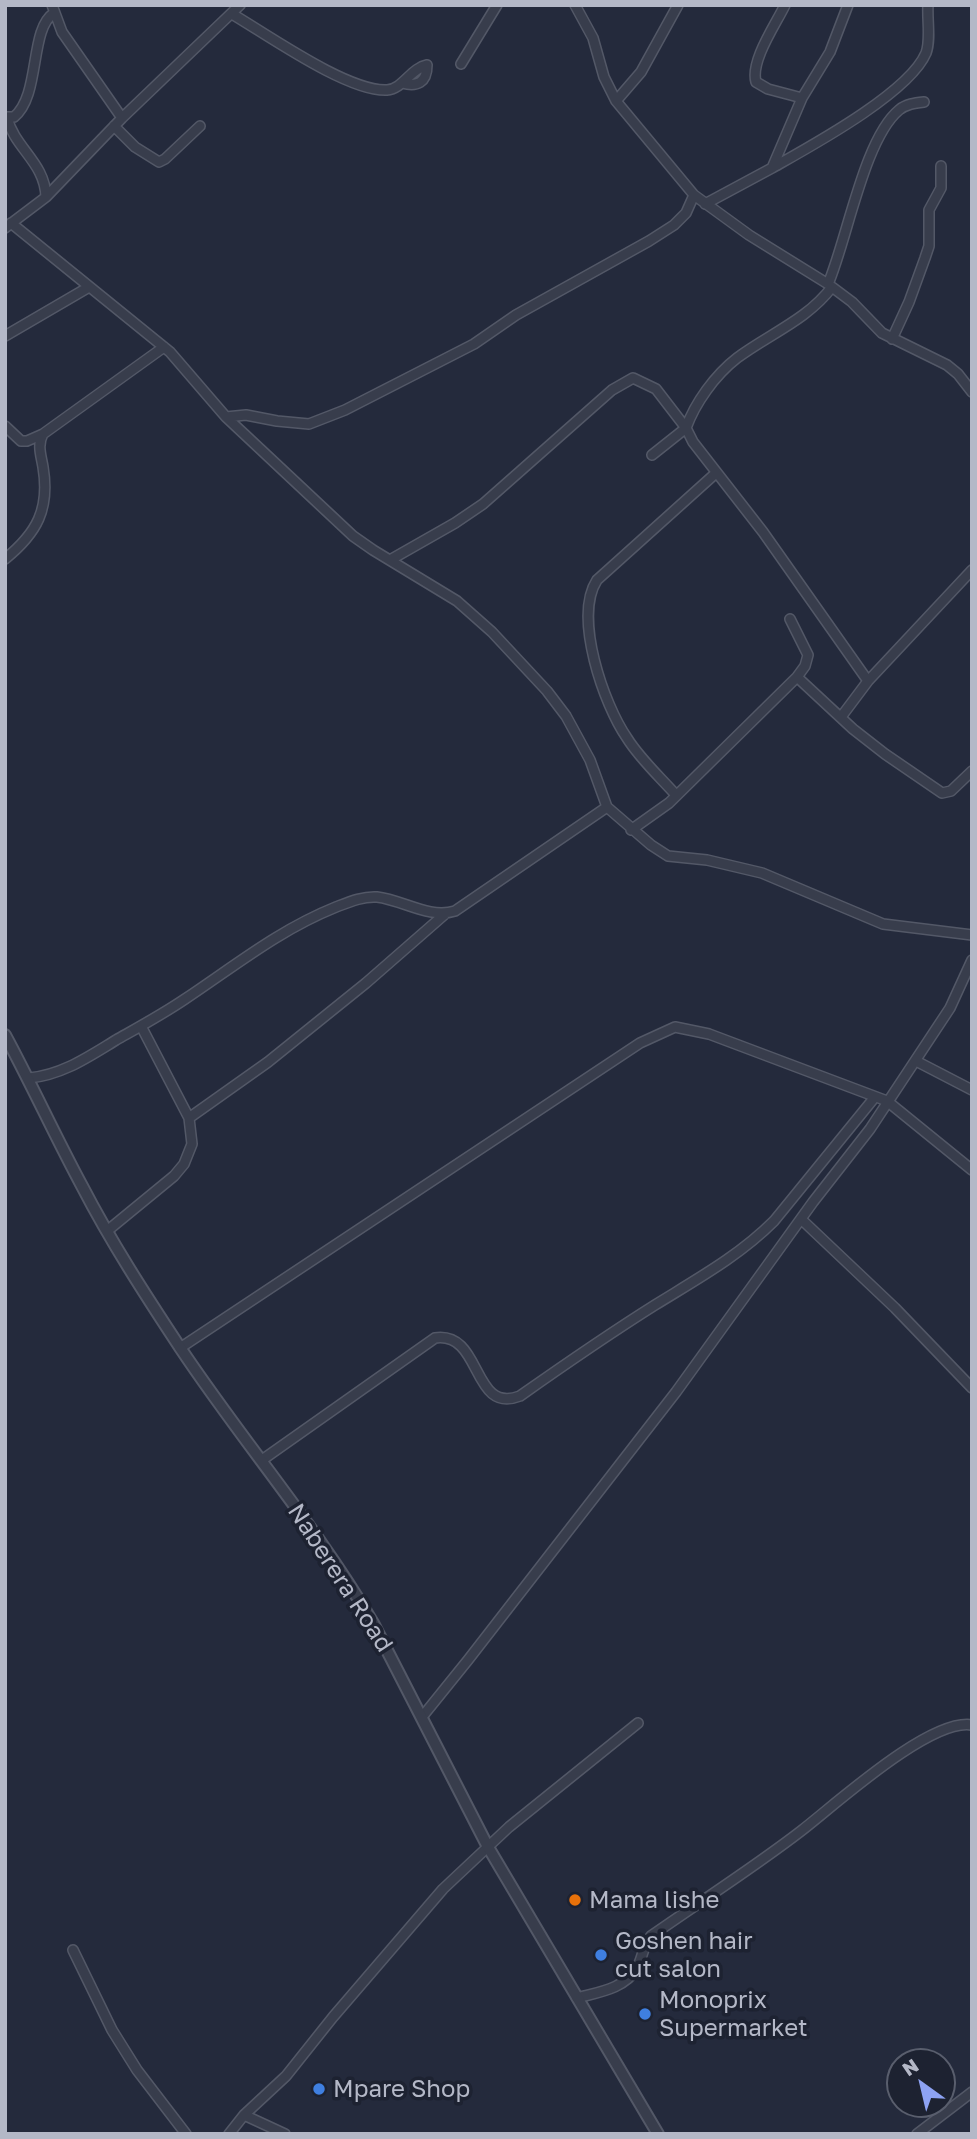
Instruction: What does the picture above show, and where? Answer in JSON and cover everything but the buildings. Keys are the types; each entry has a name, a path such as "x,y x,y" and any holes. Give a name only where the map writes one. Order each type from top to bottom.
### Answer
{"street":[{"path":"240,5 122,118 46,197 8,225 164,347 226,416 354,536 468,610 492,632 547,691 582,741 607,807 631,830 668,856 707,860 762,873 884,924 972,935"},
{"path":"461,64 497,5"},
{"path":"575,5 593,38 604,77 616,101 694,195 758,241 830,285 892,339 947,365 972,392"},
{"path":"616,101 641,72 678,5"},
{"path":"785,5 761,53 754,76 756,82 768,89 802,98"},
{"path":"772,168 802,98 825,62 848,5"},
{"path":"705,204 772,168 892,92 912,73 927,51 928,5"},
{"path":"53,9 72,48 122,118"},
{"path":"46,197 43,176 12,131 6,117 14,117 21,109 30,84 43,27 53,9"},
{"path":"232,14 333,74 359,86 389,90 402,83"},
{"path":"652,455 686,428 702,397 735,360 812,309 830,285 860,184 879,137 897,111 911,104 924,102"},
{"path":"114,126 135,147 159,162 200,126"},
{"path":"892,339 929,246 929,211 941,188 941,166"},
{"path":"226,416 246,415 309,424 345,410 474,344 516,315 656,237 686,214 694,195"},
{"path":"5,336 89,287"},
{"path":"5,426 21,441 29,441 43,434 164,347"},
{"path":"390,560 455,523 504,488 612,390 637,378 656,389 686,428 693,442 764,533 868,681"},
{"path":"5,559 25,541 43,511 46,498 40,444 43,434"},
{"path":"676,795 628,741 615,716 592,655 589,595 597,580 716,473"},
{"path":"841,717 868,681 972,570"},
{"path":"631,830 658,812 797,677 805,666 808,654 790,619"},
{"path":"797,677 885,754 942,793 951,791 972,771"},
{"path":"189,1118 268,1062 366,983 445,914 468,903 607,807"},
{"path":"29,1078 58,1073 182,1001 276,935 354,900 376,897 445,914"},
{"path":"422,1717 676,1392 801,1219 870,1129 950,1008 972,960"},
{"path":"107,1231 153,1195 184,1164 192,1143 189,1118 141,1026"},
{"path":"180,1348 640,1043 675,1027 709,1034 887,1101 972,1170"},
{"name":"Naberera Road","path":"5,1035 76,1176 180,1348 354,1590 488,1847 658,2134"},
{"path":"916,1061 972,1090"},
{"path":"262,1460 435,1338 446,1337 461,1345 493,1395 511,1400 520,1396 652,1307 741,1252 774,1222 875,1097"},
{"path":"801,1219 895,1308 972,1388"},
{"path":"229,2134 244,2115 286,2076 340,2007 443,1889 538,1804 638,1723"},
{"path":"577,1998 622,1985 636,1970 651,1936 801,1831 871,1774 919,1742 960,1723 972,1725"},
{"path":"72,1950 118,2040 137,2070 186,2134"},
{"path":"917,2134 972,2092"},
{"path":"244,2115 285,2134"}],"place":[{"name":"Mama lishe","path":"575,1900"},
{"name":"Goshen hair cut salon","path":"601,1955"},
{"name":"Monoprix Supermarket","path":"645,2014"},
{"name":"Mpare Shop","path":"319,2089"}]}
